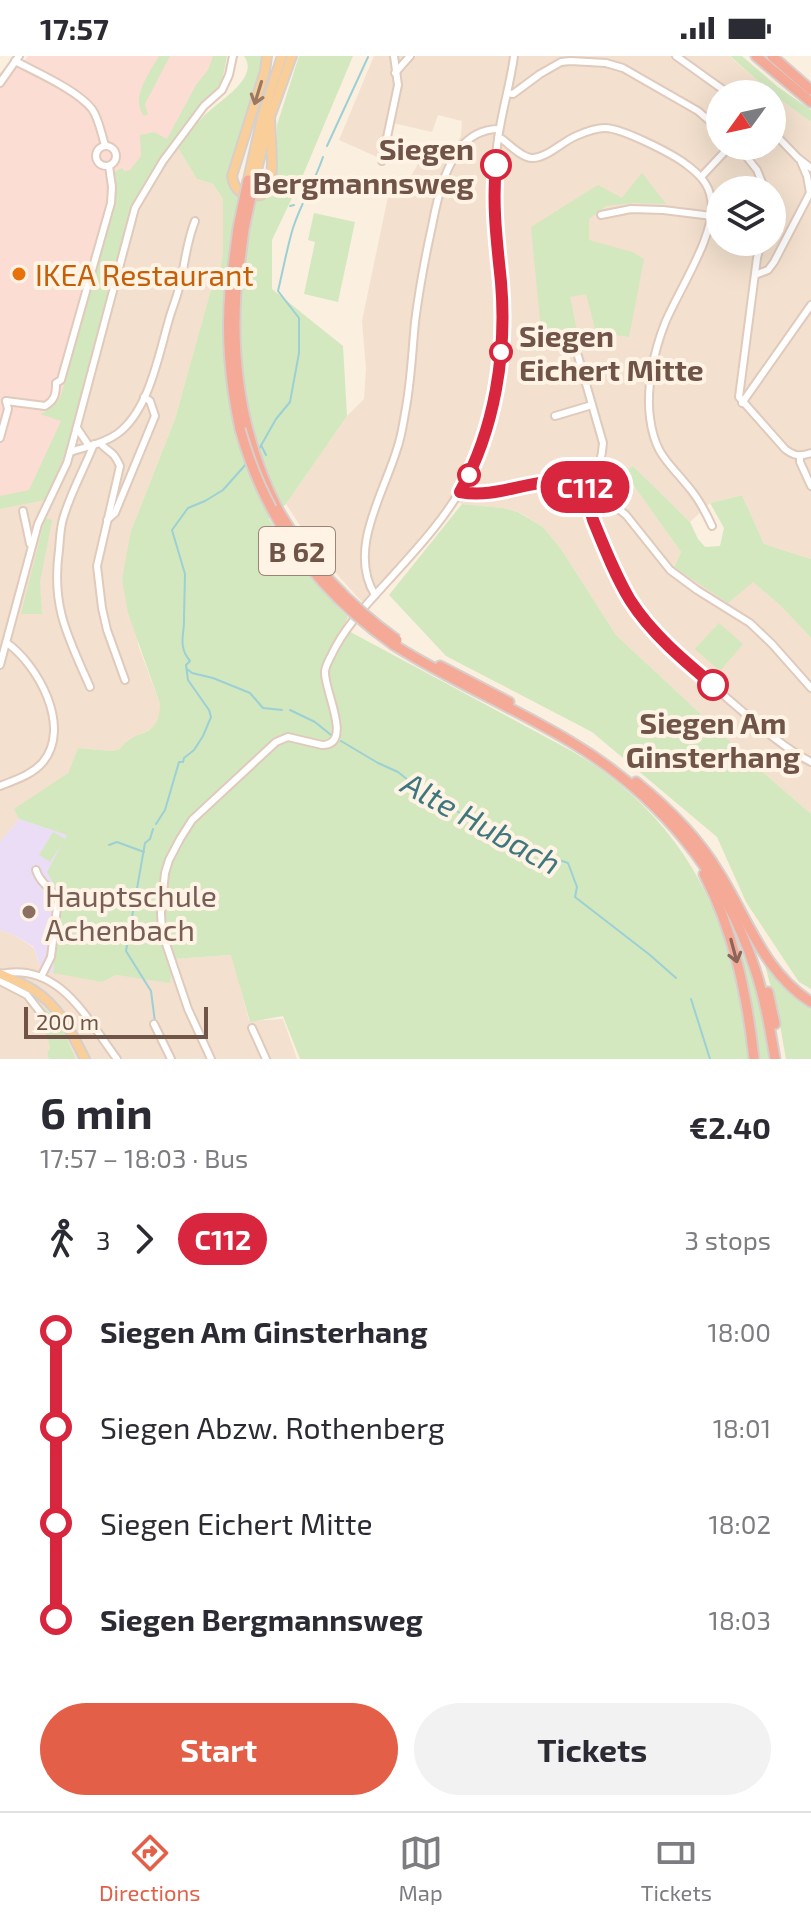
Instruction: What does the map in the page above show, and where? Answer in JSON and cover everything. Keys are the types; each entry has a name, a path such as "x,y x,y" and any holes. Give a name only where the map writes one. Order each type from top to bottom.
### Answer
{"highway":[{"path":"756,56 811,102"},
{"path":"772,56 811,90"},
{"name":"B 62","path":"251,181 239,260 234,330 239,389 251,444 263,478 287,525 330,582 395,642 444,675 584,750 623,778 658,810"},
{"name":"B 62","path":"395,642 545,721 604,757 648,791 688,830 709,857 736,902"},
{"path":"658,810 693,855 721,910 743,988 754,1059"},
{"path":"658,810 694,850 735,919 759,983 775,1059"},
{"path":"736,902 772,966 795,991 811,1002"},
{"path":"736,902 762,968 781,1059"}],"main road":[{"path":"267,56 232,176 237,190 246,195 261,195 271,184 270,117"},
{"path":"275,56 276,76"},
{"name":"B 62","path":"251,181 262,117 282,56"},
{"name":"B 62","path":"251,181 292,56"},
{"path":"0,974 33,989 56,1010 85,1059"}],"street":[{"path":"0,665 38,524 70,452 135,208 169,152 204,106 222,90 233,56"},
{"path":"382,161 398,85 394,56"},
{"path":"395,73 410,56"},
{"path":"211,1059 188,1009 162,932 165,873 173,852 192,820 280,739 288,737 327,746 333,742 337,736 337,723 325,671 332,654 350,624 436,527 470,473 490,416 501,348 501,296 493,210 499,129 514,56"},
{"path":"676,56 709,80"},
{"path":"0,83 17,58 85,102 95,114 105,145"},
{"path":"507,93 513,94 565,61 615,64 706,118"},
{"path":"512,73 529,82"},
{"path":"498,138 525,157 532,158 574,137 608,128 673,156 701,177 706,184"},
{"path":"375,595 365,569 365,547 404,421 425,258 435,209 459,150 480,132 499,129"},
{"path":"105,145 116,152 116,158 109,166 103,166 96,159 98,149 105,145"},
{"path":"786,146 811,168"},
{"path":"755,275 768,270 774,262 810,192 810,180 798,158"},
{"path":"701,177 717,160"},
{"path":"3,399 45,406 55,396 56,383 61,380 111,203 109,166"},
{"path":"601,215 631,209 706,215"},
{"path":"70,452 115,435 129,423 144,397 180,286 188,237 195,221"},
{"path":"706,235 665,324 652,372 649,404 659,453 692,491 712,526"},
{"path":"758,256 739,397 792,455 811,453"},
{"path":"742,403 811,305"},
{"path":"578,356 603,443 590,509 622,585 643,619 661,639 783,745 811,762"},
{"path":"107,520 115,513 155,416 150,401 144,397"},
{"path":"0,438 8,409 3,399"},
{"path":"555,416 592,405"},
{"path":"77,428 94,444 115,454 120,466 97,566 107,630 125,680"},
{"path":"90,687 61,616 56,574 63,520 94,444"},
{"path":"800,456 811,486"},
{"path":"460,492 476,495 546,481 572,483 593,490 626,515 670,570 750,623 811,688"},
{"path":"23,511 31,547"},
{"path":"0,786 36,770 50,751 53,739 52,712 43,687 26,660 7,643"},
{"path":"36,870 39,879 58,899 51,957 41,977"},
{"path":"51,1026 27,995 2,982 0,974 16,971 41,977 65,991 117,1059"},
{"path":"154,1024 171,1059"},
{"path":"252,1028 266,1059"}],"shaded area":[{"path":"28,56 217,56 130,212 75,420 46,500 0,509 0,73"},
{"path":"374,56 729,56 757,80 706,80 706,160 786,160 786,104 811,122 811,559 764,544 742,495 710,503 690,522 633,466 624,472 681,552 674,566 753,582 811,638 811,814 616,635 561,549 543,527 519,512 462,504 452,498 428,530 362,602 318,553 286,504 347,416 364,399 366,369 362,321 390,187 404,189 430,142 451,154 461,136 462,121 438,115 432,132 393,123 384,160 339,140"},
{"path":"168,145 178,148 197,179 213,184 223,199 223,252 175,419 131,531 138,645 160,704 160,717 154,727 120,749 78,748 68,773 15,809 19,819 0,842 0,509 46,500 75,420 130,212"},
{"name":"Hauptschule Achenbach","path":"19,819 68,835 53,973 41,970 34,947 0,930 0,842"},
{"path":"0,930 34,948 41,970 102,982 116,975 170,982 174,959 232,955 249,1021 283,1019 297,1059 76,1059 60,1023 39,1012 50,1047 47,1054 49,1059 0,1059"}],"green space":[{"path":"159,56 170,56 146,102 148,114 144,116 140,109 140,93"},
{"path":"213,56 227,56 218,87 168,146 130,212 75,420 46,500 0,509 0,496 29,490 61,421 40,414 52,407 61,395 115,197 115,172 122,168 124,171 130,170 141,156 140,135 154,132 167,139 196,85 208,70"},
{"path":"244,56 264,56 264,62 230,183 240,196 256,202 270,195 277,183 277,125 299,56 353,56 272,240 272,289 343,346 347,416 286,504 269,519 306,570 348,617 343,628 582,757 631,794 654,817 693,869 720,927 738,992 749,1059 300,1059 283,1016 250,1022 231,955 174,959 170,983 116,975 102,982 53,973 60,895 47,872 62,844 50,862 39,855 53,832 65,839 67,835 19,819 14,809 68,773 78,748 120,749 126,742 152,728 159,715 160,704 128,613 122,579 131,531 175,419 223,252 223,199 213,184 197,179 178,148 202,118 242,82 248,65"},
{"path":"730,56 742,56 770,80 757,80"},
{"path":"786,93 811,110 811,122 786,104"},
{"path":"642,173 666,204 606,206 589,219 589,240 632,252 644,259 629,337 596,332 586,294 570,297 578,335 547,349 542,340 531,227 598,185 622,198"},
{"path":"314,213 355,222 338,302 304,294 315,242 308,240"},
{"path":"633,466 690,522 705,547 720,546 724,528 710,503 742,495 764,544 811,559 811,638 753,582 728,603 674,567 681,552 624,472"},
{"path":"462,504 518,512 543,527 561,549 616,635 811,814 811,989 799,982 746,902 717,837 592,732 446,656 389,595"},
{"path":"45,518 52,520 40,582 42,614 21,614"},
{"path":"719,623 743,644 720,671 695,649"},
{"path":"728,916 754,986 770,1059 758,1059 745,975"},
{"path":"765,965 811,1004 811,1059 786,1059"},
{"path":"35,999 60,1023 76,1059 49,1059 47,1054 50,1047"}],"waterway":[{"path":"327,146 368,57"},
{"path":"259,449 290,402 299,353 299,318 278,291 293,228 323,157"},
{"path":"290,206 294,205"},
{"path":"261,445 266,455"},
{"path":"156,824 165,810 179,762 183,762 194,750 211,717 188,680 186,665 190,661 182,639 185,574 172,530 188,508 223,490 247,463"},
{"path":"187,669 250,693 263,708 282,710"},
{"path":"290,710 315,722 331,735"},
{"name":"Alte Hubach","path":"341,741 398,772 498,839 568,863 577,887 575,897 676,978"},
{"path":"153,829 145,843 126,951 151,991 155,1022"},
{"path":"109,845 117,842 144,852"},
{"path":"691,999 710,1059"}],"bus line":[{"name":"C112","path":"496,165 493,210 501,296 501,348 483,442 460,492 476,495 520,485 562,481 595,492 590,509 593,520 632,602 661,639 713,685"}],"place":[{"name":"Siegen Bergmannsweg","path":"496,165"},
{"name":"IKEA Restaurant","path":"19,274"},
{"name":"Siegen Eichert Mitte","path":"501,352"},
{"name":"Siegen Am Ginsterhang","path":"713,685"},
{"name":"Hauptschule Achenbach","path":"29,912"}]}
